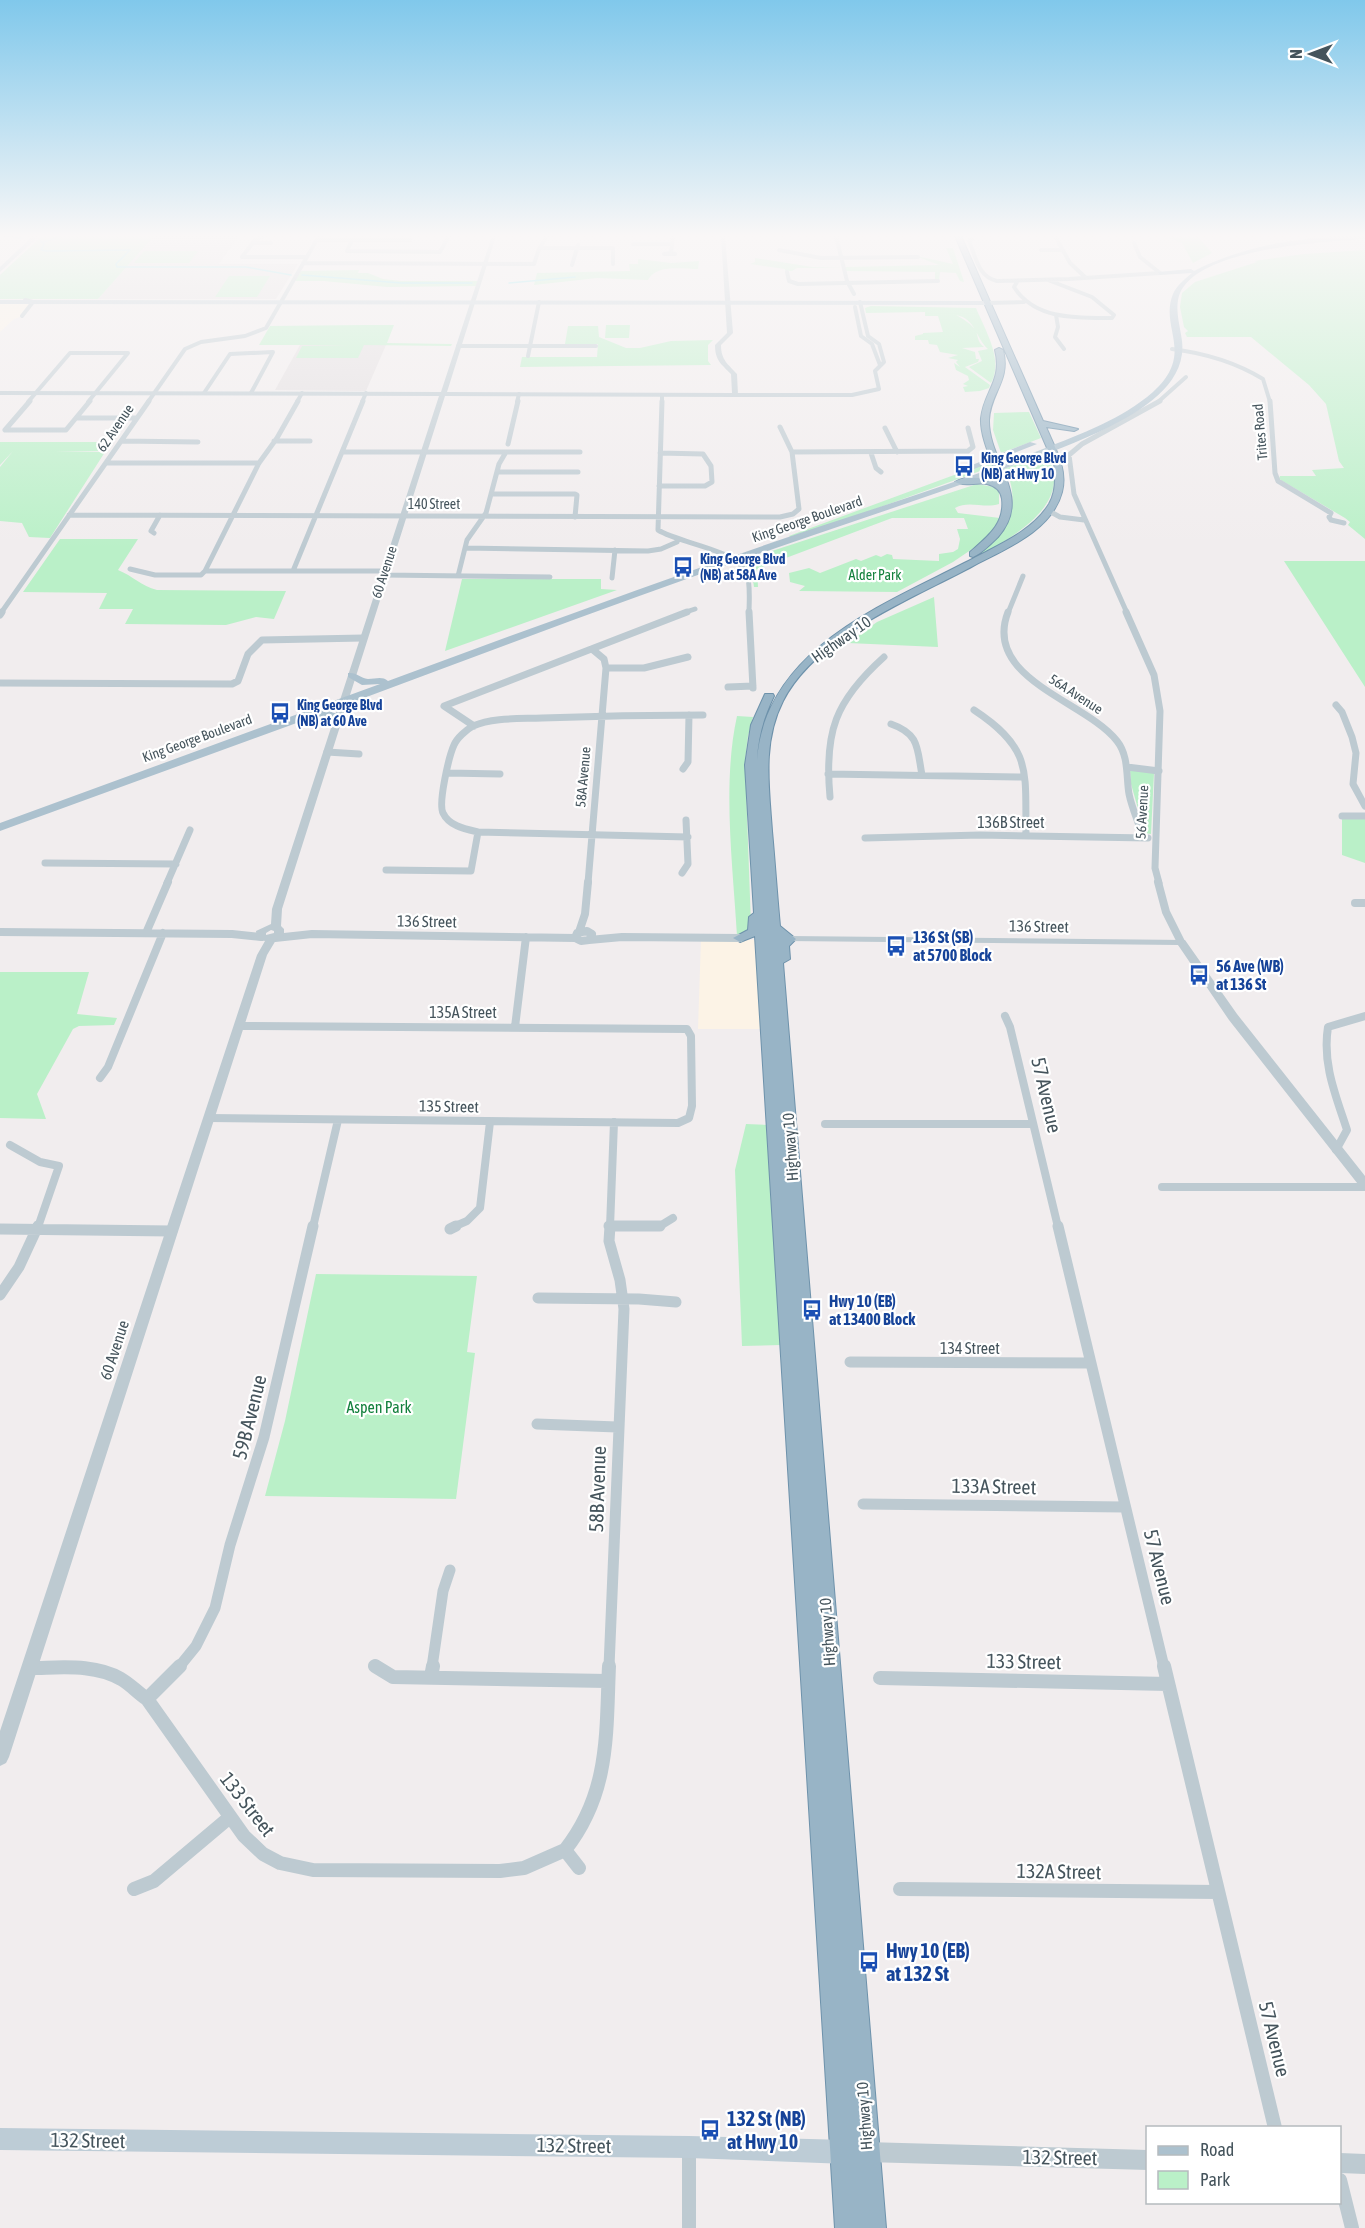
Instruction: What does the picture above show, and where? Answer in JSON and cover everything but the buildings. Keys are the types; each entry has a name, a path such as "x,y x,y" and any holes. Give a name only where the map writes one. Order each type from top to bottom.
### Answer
{"highway":[{"name":"Highway 10","path":"873,2228 854,2152 810,1691 750,755 760,714 774,688 803,653 831,632 969,558 996,535 1009,506 986,422 988,409 1003,369 1002,357 996,340"},
{"name":"Highway 10","path":"848,2228 854,2152 782,1024 782,934 762,776 762,748 771,715 789,682 802,667 833,641 1012,541 1052,513 1060,477 1051,448 1001,340"},
{"path":"1040,423 1056,428 1074,429"},
{"path":"959,482 987,481 996,483 1007,492"},
{"path":"740,938 752,934 756,929 752,874 757,858"},
{"path":"740,938 753,941 764,950"}],"main road":[{"name":"King George Boulevard","path":"0,827 303,716 382,681 729,559 959,482 1047,439 1127,405 1149,390 1166,370 1176,349 1174,340"},
{"name":"King George Boulevard","path":"0,819 345,698 997,462 1051,448 1110,423 1146,401 1175,369 1175,340"},
{"path":"352,675 362,682 382,681"},
{"path":"303,716 327,713 332,715 337,722"},
{"name":"132 Street","path":"0,2139 689,2147 854,2152"}],"street":[{"name":"62 Avenue","path":"0,615 185,349 207,340"},
{"name":"60 Avenue","path":"0,1757 460,340"},
{"path":"528,356 531,340"},
{"path":"723,340 718,345 717,357 734,374 735,395"},
{"path":"0,393 852,395 879,389 875,371 880,365 872,344 866,340"},
{"path":"1057,340 1064,349"},
{"path":"458,346 596,346"},
{"name":"Trites Road","path":"1176,349 1202,354 1263,379 1272,406 1275,473 1278,481 1331,513"},
{"path":"70,352 128,353 66,430 5,430 34,393 70,352"},
{"path":"204,393 228,355 273,352 251,393"},
{"path":"1146,401 1157,404 1186,377"},
{"path":"203,573 259,463 302,393"},
{"path":"293,571 366,393"},
{"path":"508,444 519,394"},
{"path":"662,394 658,530 677,542 705,547 742,566 747,573 753,687 728,687"},
{"name":"56 Avenue","path":"1157,404 1082,444 1069,455 1074,494 1084,520 1154,675 1160,711 1155,868 1158,886 1166,912 1181,942 1233,1017 1365,1186"},
{"path":"77,418 136,418"},
{"path":"780,427 792,452 871,453 970,450 972,447 968,428"},
{"path":"885,428 897,452"},
{"path":"121,441 198,442"},
{"path":"274,441 310,441"},
{"path":"342,452 580,452"},
{"path":"458,576 467,540 484,517 499,464 506,452"},
{"name":"140 Street","path":"69,515 780,517 797,512 799,509 792,452"},
{"path":"659,486 711,484 711,466 703,454 660,453"},
{"path":"871,453 876,468 881,472"},
{"path":"106,463 259,463"},
{"path":"497,472 578,472"},
{"path":"491,494 576,494 574,517"},
{"path":"1052,513 1084,520"},
{"path":"154,533 151,531 160,515"},
{"path":"465,548 651,551 656,556 664,556 665,554 660,549 677,542"},
{"path":"612,578 615,550"},
{"path":"130,568 155,575 293,571 550,577"},
{"name":"56A Avenue","path":"1023,576 1004,628 1004,641 1009,654 1029,678 1097,721 1116,739 1125,755 1130,795 1143,838"},
{"path":"474,726 444,706 695,609"},
{"path":"0,683 236,683 253,645 259,640 268,638 363,638"},
{"path":"592,649 604,659 606,668 644,668 679,657 688,657"},
{"path":"830,797 826,759 831,729 840,706 866,672 884,657"},
{"name":"58A Avenue","path":"577,934 585,914 606,668"},
{"path":"1336,705 1352,737 1356,753 1353,784 1365,806"},
{"path":"974,710 1002,729 1015,745 1021,758 1026,836"},
{"path":"683,770 688,762 689,715"},
{"path":"688,837 478,832 459,827 451,822 443,813 441,803 454,744 461,735 474,726 505,720 703,715"},
{"path":"891,724 907,728 914,735 922,775"},
{"path":"327,752 359,754"},
{"path":"1127,767 1159,771"},
{"path":"448,773 500,774"},
{"path":"828,774 1023,777"},
{"path":"1342,816 1365,816"},
{"path":"682,873 688,864 686,820"},
{"path":"146,933 190,830"},
{"path":"387,870 471,871 478,832"},
{"name":"136B Street","path":"865,838 1026,836 1156,838"},
{"path":"45,863 176,864"},
{"path":"1355,903 1365,903"},
{"name":"58A Avenue","path":"585,914 590,935"},
{"name":"136 Street","path":"0,932 526,937 577,934 581,941 590,935"},
{"path":"100,1078 108,1067 163,933"},
{"name":"136 Street","path":"782,934 1181,942"},
{"path":"590,935 740,938"},
{"path":"516,1027 526,937"},
{"name":"57 Avenue","path":"1005,1016 1010,1027 1124,1508 1275,2126"},
{"path":"1336,1149 1347,1130 1325,1056 1325,1039 1328,1027 1365,1016"},
{"name":"135A Street","path":"239,1026 687,1029 691,1036 692,1106 689,1118"},
{"name":"135 Street","path":"208,1118 678,1123 689,1118"},
{"name":"59B Avenue","path":"147,1699 184,1662 196,1646 215,1608 230,1545 264,1437 338,1120"},
{"path":"450,1229 467,1221 480,1208 490,1122"},
{"name":"58B Avenue","path":"565,1850 584,1824 601,1779 604,1752 623,1298 610,1247 614,1122"},
{"path":"825,1124 1032,1124"},
{"path":"0,1295 13,1278 54,1185 58,1166 40,1162 10,1145"},
{"path":"1162,1187 1365,1186"},
{"path":"609,1226 653,1227 660,1226 673,1218"},
{"path":"0,1229 172,1231"},
{"path":"538,1298 623,1298 676,1302"},
{"name":"134 Street","path":"850,1362 1090,1363"},
{"path":"537,1424 617,1427"},
{"name":"133A Street","path":"863,1504 1124,1508"},
{"path":"431,1677 443,1591 450,1570"},
{"path":"375,1666 393,1677 606,1681"},
{"name":"133 Street","path":"29,1668 83,1668 108,1673 119,1678 147,1699 244,1836 263,1854 280,1863 302,1868 500,1871 524,1868 565,1850"},
{"name":"133 Street","path":"880,1678 1167,1684"},
{"path":"134,1888 154,1881 230,1817"},
{"path":"565,1850 579,1868"},
{"name":"132A Street","path":"900,1889 1218,1892"},
{"path":"689,2147 689,2228"},
{"name":"132 Street","path":"854,2152 1146,2160"},
{"path":"1341,2163 1365,2164"},
{"path":"1341,2184 1352,2228"}],"shaded area":[{"path":"300,345 386,345 366,391 275,390"},
{"path":"701,939 761,940 766,1029 698,1029"}],"green space":[{"path":"262,340 388,340 387,343 452,344 451,346 364,345 358,358 296,358 302,346 349,345 259,345"},
{"path":"566,340 606,340 626,348 640,348 671,341 713,340 708,345 708,361 711,365 520,367 522,357 597,357 598,344 565,344"},
{"path":"915,340 979,340 984,347 962,348 975,352 976,359 979,359 978,362 965,367 990,385 989,388 965,392 963,387 968,386 963,384 969,380 968,376 956,370 954,363 960,367 956,362 958,360 948,358 958,355 940,352 937,345 929,344 928,340"},
{"path":"982,340 990,340 994,355 995,365 991,383 969,367 982,361 978,351 988,349"},
{"path":"1255,340 1365,340 1365,539 1348,525 1350,522 1345,518 1279,479 1280,476 1316,476 1312,470 1344,468 1339,461 1326,404 1309,385"},
{"path":"1029,412 1041,438 1001,453 993,430 994,413"},
{"path":"0,442 113,442 106,451 55,451 105,452 50,538 29,537 22,523 0,521 0,467 13,451 0,465"},
{"path":"1046,453 1054,473 1052,491 1044,507 1031,522 1014,535 963,565 994,541 1008,520 1012,508 1012,495 1010,480 1004,469"},
{"path":"992,461 994,466 792,539 789,536"},
{"name":"Alder Park","path":"977,484 994,487 999,491 999,504 966,505 955,508 958,513 1000,518 994,530 981,543 953,562 897,592 799,591 805,586 790,582 789,573 809,568 820,573 856,559 861,561 876,555 881,557 887,554 892,555 893,559 939,561 939,554 958,549 960,539 957,529 968,529 964,518 892,518 757,569 758,587 754,587 752,573 741,561"},
{"path":"60,539 138,539 118,570 157,590 286,591 274,619 256,617 226,625 125,624 133,609 99,609 107,593 23,592"},
{"path":"1284,561 1365,561 1365,687"},
{"path":"462,579 601,579 601,589 617,590 445,651"},
{"path":"934,597 938,647 848,643 877,622"},
{"path":"737,716 753,717 745,760 751,925 748,932 737,936 729,797"},
{"path":"1130,770 1154,773 1151,834 1145,833 1131,784"},
{"path":"1365,817 1365,863 1342,855 1342,819"},
{"path":"0,972 89,972 77,1014 117,1018 114,1025 79,1026 73,1029 37,1094 46,1119 0,1118"},
{"path":"746,1124 770,1125 781,1345 742,1346 735,1170"},
{"name":"Aspen Park","path":"316,1274 477,1276 467,1352 475,1353 456,1499 265,1496 285,1421"}],"place":[{"name":"King George Blvd (NB) at Hwy 10","path":"964,466"},
{"name":"King George Blvd (NB) at 58A Ave","path":"683,567"},
{"name":"King George Blvd (NB) at 60 Ave","path":"280,713"},
{"name":"136 St (SB) at 5700 Block","path":"896,946"},
{"name":"56 Ave (WB) at 136 St","path":"1199,975"},
{"name":"Hwy 10 (EB) at 13400 Block","path":"812,1310"},
{"name":"Hwy 10 (EB) at 132 St","path":"869,1962"},
{"name":"132 St (NB) at Hwy 10","path":"710,2130"}]}
